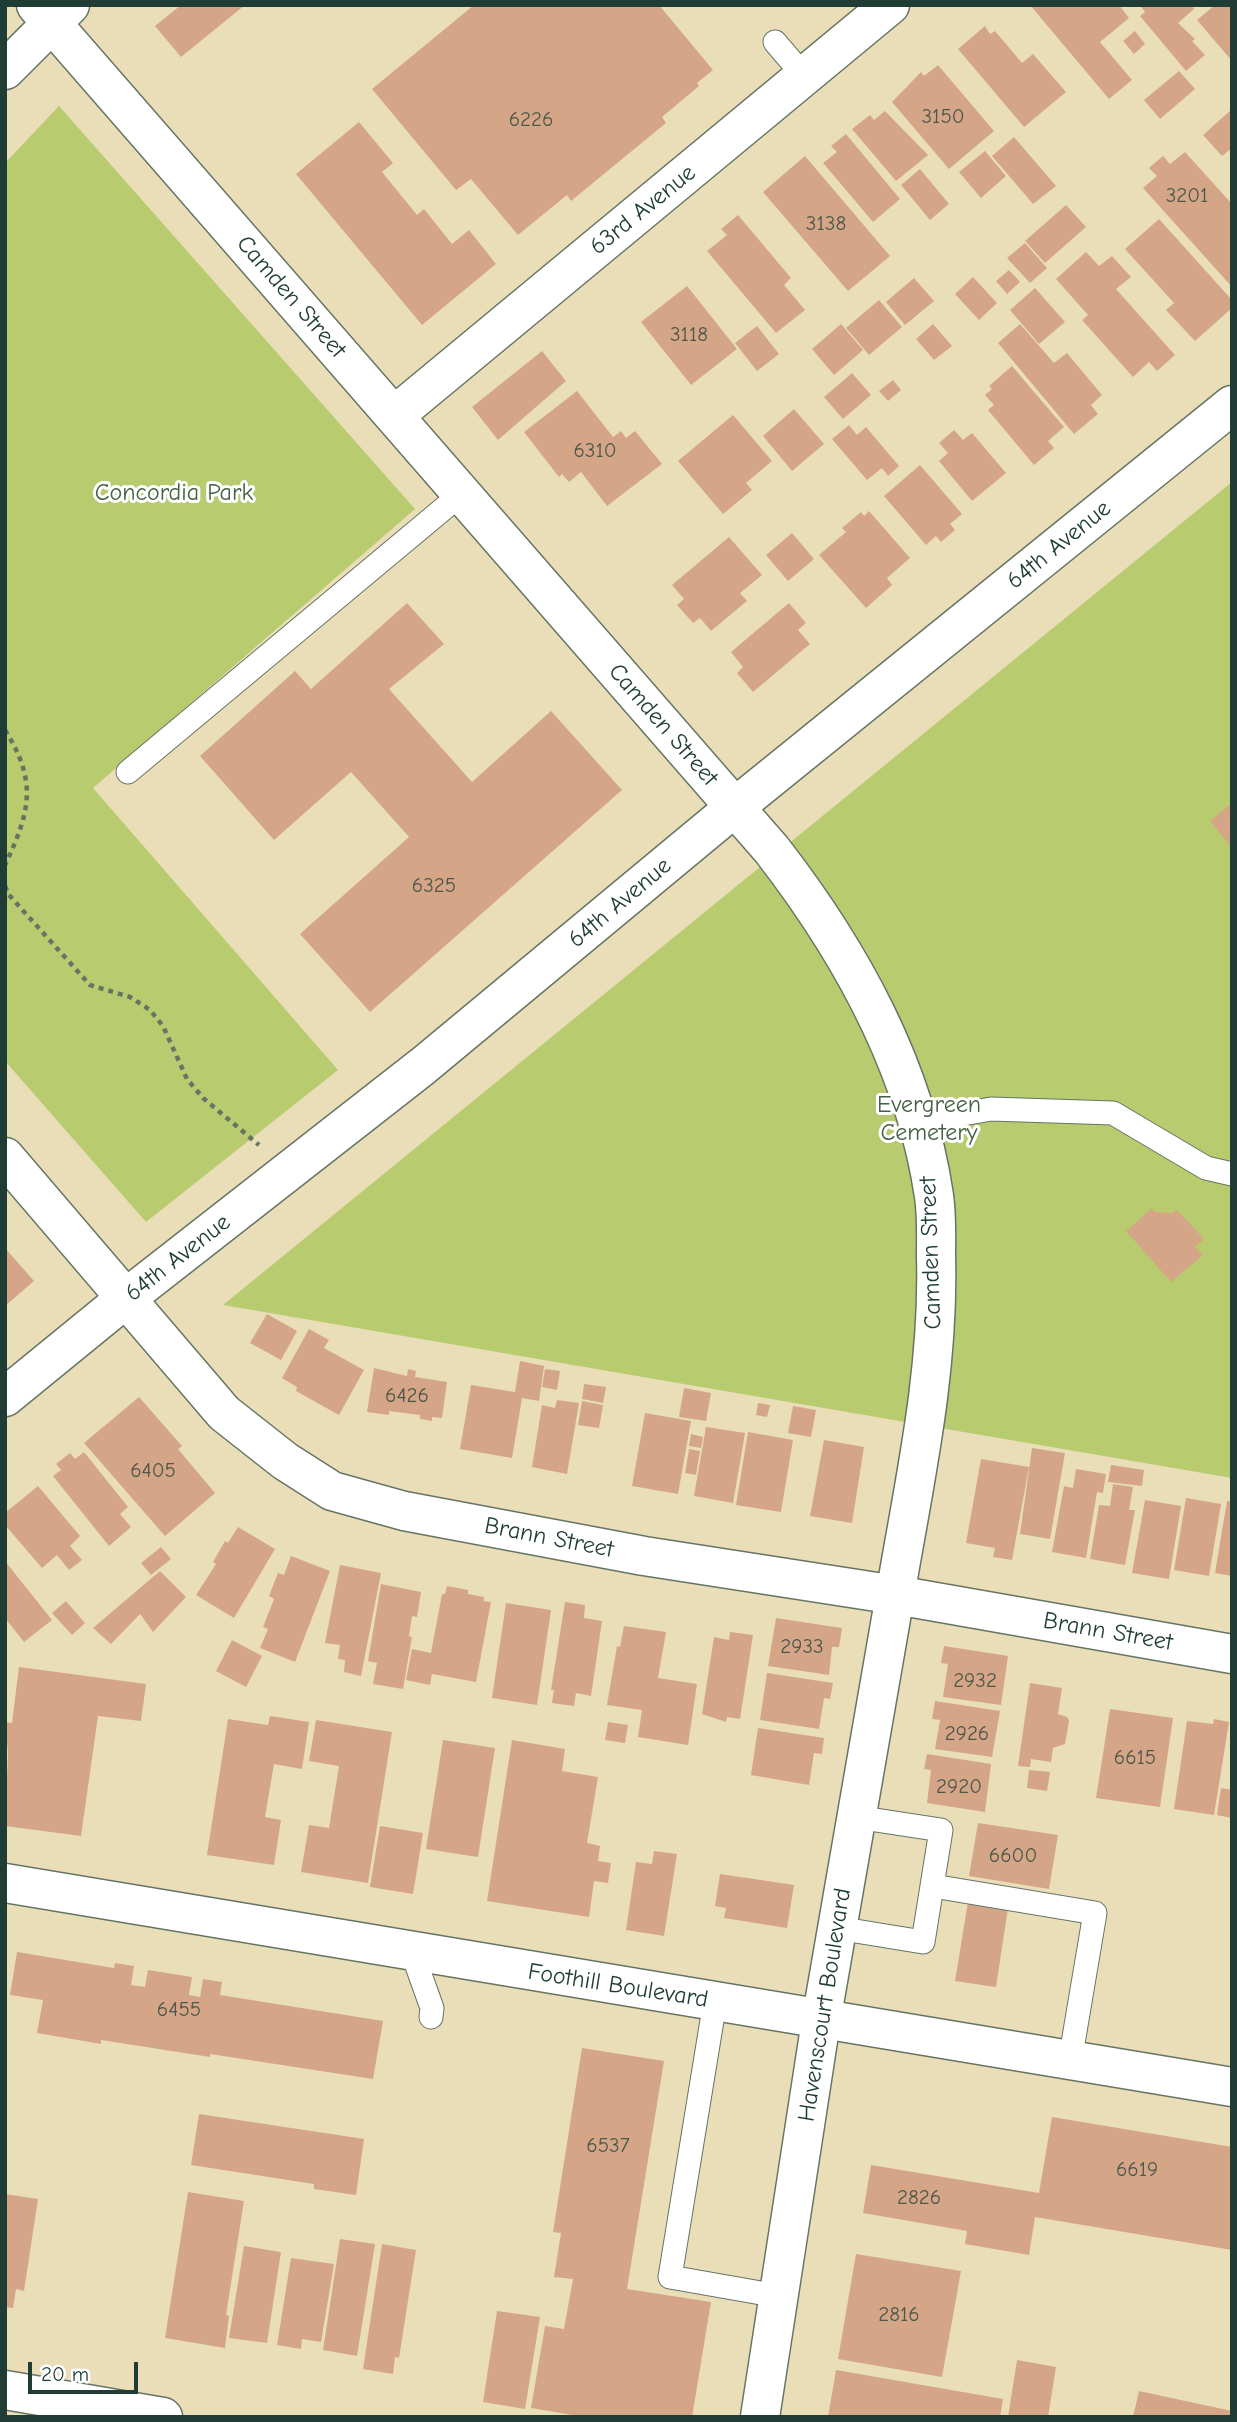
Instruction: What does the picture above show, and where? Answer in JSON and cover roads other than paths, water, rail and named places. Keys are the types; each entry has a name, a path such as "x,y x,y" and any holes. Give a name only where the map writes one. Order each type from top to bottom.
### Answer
{"street":[{"name":"63rd Avenue","path":"395,415 890,5"},
{"path":"5,70 52,11"},
{"name":"Camden Street","path":"52,11 460,495 735,807 813,903 858,975 891,1045 918,1122 935,1199 937,1298 929,1405 895,1595"},
{"name":"64th Avenue","path":"5,1397 125,1298 423,1066 735,807 1232,405"},
{"name":"Brann Street","path":"5,1157 224,1413 285,1461 332,1491 404,1511 644,1556 895,1595 1232,1654"},
{"name":"Havenscourt Boulevard","path":"760,2417 821,2021 895,1595"},
{"name":"Foothill Boulevard","path":"5,1883 821,2021 1232,2087"},
{"path":"5,2390 142,2415"}],"lane":[{"path":"775,42 804,77"},
{"path":"128,772 460,495"},
{"path":"918,1122 991,1110 1113,1113 1206,1168 1232,1174"},
{"path":"837,1927 923,1942 933,1886 941,1830 856,1817"},
{"path":"933,1886 1094,1913 1070,2061"},
{"path":"412,1952 432,2008 431,2017"},
{"path":"715,2002 670,2277 778,2296"}],"park label":[{"name":"Concordia Park","path":"174,493"},
{"name":"Evergreen Cemetery","path":"929,1119"}]}
